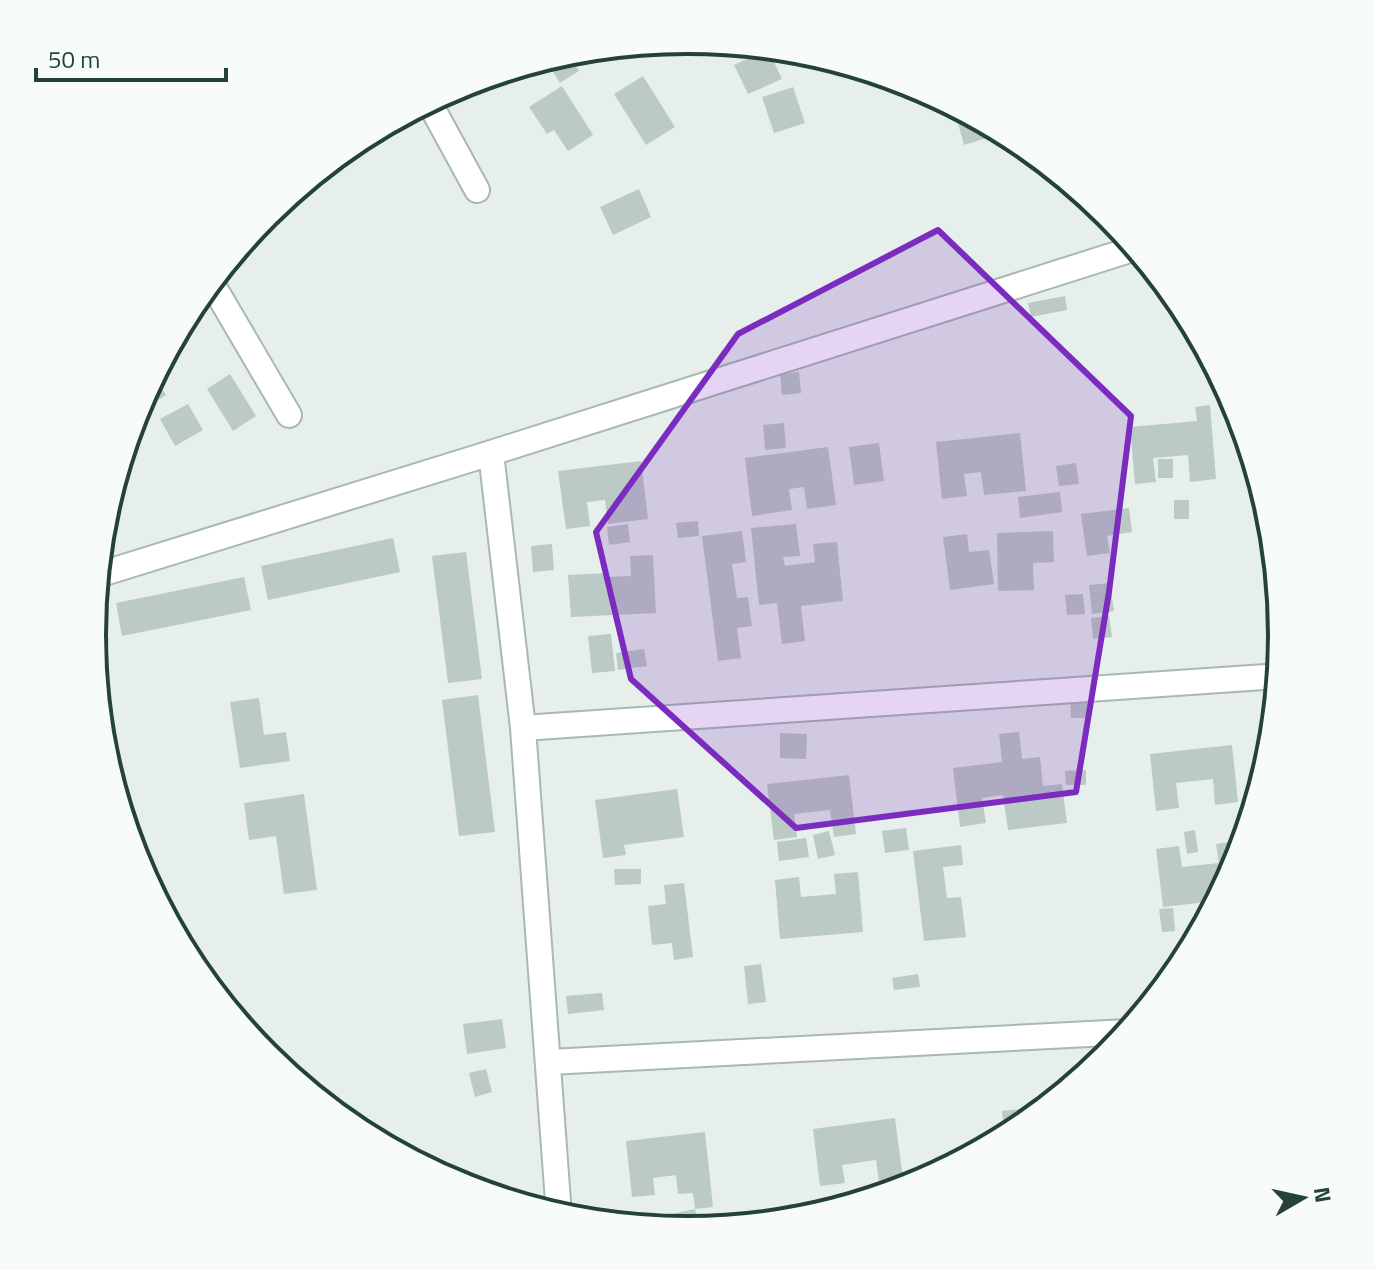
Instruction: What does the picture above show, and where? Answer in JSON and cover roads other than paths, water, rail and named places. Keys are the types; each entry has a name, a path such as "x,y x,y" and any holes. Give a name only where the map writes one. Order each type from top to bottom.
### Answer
{"street":[{"path":"435,112 477,190"},
{"path":"110,571 1124,252"},
{"path":"218,293 289,415"},
{"path":"491,453 523,728 558,1201"},
{"path":"523,728 1267,677"},
{"path":"549,1062 1110,1033"}]}
